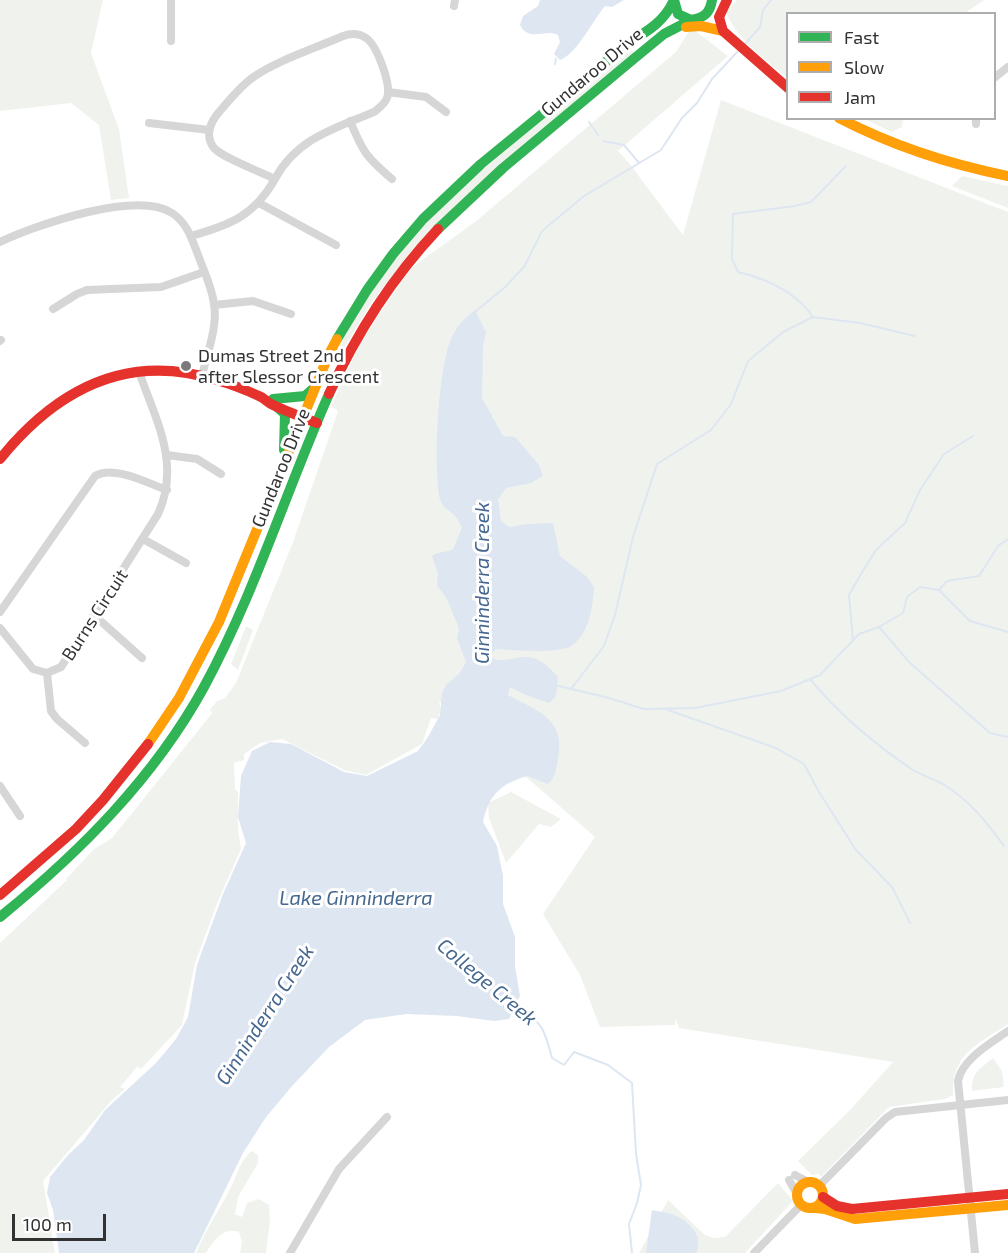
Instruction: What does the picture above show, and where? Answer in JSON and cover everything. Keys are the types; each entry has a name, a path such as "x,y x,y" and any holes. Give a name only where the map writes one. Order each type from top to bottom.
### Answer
{"main road":[{"path":"674,0 679,15 691,20"},
{"name":"Gundaroo Drive","path":"0,895 76,830 127,772 168,715 210,641 329,354 350,316 393,254 450,191 631,41 663,20 670,12 674,0"},
{"path":"727,0 719,17 723,31 786,86"},
{"name":"Gundaroo Drive","path":"0,917 37,888 79,850 110,816 166,747 196,700 228,640 342,365 402,270 430,235 484,183 664,34 691,20 705,16 712,1"},
{"path":"664,34 694,25 723,31"},
{"path":"843,120 875,138 918,154 963,167 1008,176"},
{"path":"0,459 36,417 57,402 76,391 106,379 139,372 171,371 202,376 318,420"},
{"path":"271,401 305,396 315,387"},
{"path":"271,401 285,414 286,421 286,439 280,469"},
{"path":"815,1208 822,1202 822,1191 814,1184 800,1187 799,1200 807,1208 827,1209 841,1218 855,1219 970,1203 1008,1194"},
{"path":"823,1197 837,1206 852,1209 970,1203 1008,1205"}],"street":[{"path":"171,0 171,41"},
{"path":"191,236 229,225 248,213 259,203 275,179 287,159 304,144 317,135 377,110 387,99 387,81 371,42 362,36 347,34 251,78 215,117 209,130 212,144 219,152 275,179"},
{"path":"996,76 1008,67"},
{"path":"388,92 426,97 446,112"},
{"path":"350,122 362,151 392,179"},
{"path":"149,123 209,130"},
{"path":"259,203 336,245"},
{"path":"0,242 67,217 107,209 145,206 157,207 173,214 191,236 214,305 214,323 202,376"},
{"path":"53,309 87,290 161,287 204,272"},
{"path":"214,305 254,301 291,314"},
{"name":"Burns Circuit","path":"0,628 30,667 36,671 47,673 64,665 158,514 167,490 167,455 139,372"},
{"path":"167,455 197,459 221,474"},
{"path":"0,612 94,476 113,472 167,490"},
{"path":"143,539 186,563"},
{"path":"95,616 142,658"},
{"path":"47,673 51,711 85,743"},
{"path":"0,786 20,816"},
{"path":"975,1253 958,1081 962,1070 979,1053 1008,1031"},
{"path":"754,1253 799,1200 792,1177 814,1184 892,1113 1008,1100"},
{"path":"290,1253 339,1169 387,1117"}],"shaded area":[{"path":"0,0 103,0 91,53 119,129 129,198 111,200 99,125 71,103 0,111"},
{"path":"737,0 984,0 966,12 786,12 786,77 744,40 726,12"},
{"path":"694,30 728,56 618,151 683,235 721,100 1008,212 1008,1024 968,1052 957,1069 953,1095 945,1099 889,1107 821,1177 819,1174 812,1175 798,1161 850,1110 893,1062 679,1028 676,1019 675,1025 600,1027 580,975 543,914 595,837 439,701 441,709 438,719 431,718 422,744 366,775 344,770 282,739 260,743 244,754 244,760 234,763 241,849 218,901 195,963 182,1025 141,1069 137,1067 120,1087 125,1089 112,1100 43,1181 55,1253 0,1253 0,943 67,880 94,849 112,838 213,712 209,711 217,701 225,698 236,683 293,542 338,411 331,406 360,344 411,268 475,222 676,52 689,31"},
{"path":"630,47 634,53 391,279 373,300 335,363 330,362 361,307 404,247 449,198"},
{"path":"867,120 903,120 902,127 891,132"},
{"path":"962,176 1008,186 1008,208 952,186"},
{"path":"246,626 253,630 238,670 231,664"},
{"path":"511,792 561,819 551,827 539,824 506,863 489,818 488,803"},
{"path":"993,1058 1002,1071 1004,1087 972,1091 975,1075"},
{"path":"252,1151 258,1155 258,1163 238,1197 235,1214 242,1217 247,1203 259,1199 269,1205 270,1221 266,1253 240,1253 242,1242 239,1232 228,1231 212,1244 206,1253 196,1253 232,1186 241,1164"},
{"path":"778,1183 793,1201 745,1253 639,1253 668,1200 705,1235 714,1238 725,1237"}],"water":[{"path":"540,0 624,0 612,7 605,6 578,44 560,60 554,54 560,42 558,35 528,33 520,25 523,16 538,6"},
{"name":"Lake Ginninderra","path":"475,310 486,332 483,345 482,398 503,436 515,437 539,465 543,476 531,483 506,488 498,499 501,521 509,527 553,523 560,556 587,577 594,587 586,628 571,646 546,651 496,649 489,657 500,660 534,658 544,663 558,677 556,696 549,703 510,687 508,695 539,711 553,725 558,734 557,766 553,778 548,784 527,776 503,787 492,798 483,822 497,846 503,876 503,904 515,937 515,966 520,996 509,1019 494,1021 457,1016 406,1014 365,1020 329,1047 266,1117 243,1153 194,1253 59,1253 53,1210 47,1193 50,1177 84,1140 105,1110 156,1063 176,1039 188,1017 197,965 223,894 246,843 238,817 241,776 252,751 270,742 291,744 344,772 367,776 418,751 440,715 442,693 446,685 459,674 466,662 457,638 459,629 457,623 446,597 437,586 438,573 432,556 453,549 462,528 456,517 444,507 440,499 437,465 438,420 442,375 450,342 460,324"},
{"path":"652,1210 674,1215 689,1224 696,1233 698,1248 696,1253 646,1253"}],"waterway":[{"name":"Ginninderra Creek","path":"744,45 760,27 763,10 771,0"},
{"name":"Ginninderra Creek","path":"475,312 504,288 524,267 542,231 584,196 661,150 682,118 697,103 712,79 740,49"},
{"path":"555,64 556,59"},
{"path":"589,122 598,135"},
{"path":"603,141 624,145 639,163"},
{"path":"813,317 798,300 780,288 760,278 738,272 732,259 733,214 811,202 846,166"},
{"path":"571,689 604,646 615,615 633,537 657,464 711,430 731,404 748,361 783,332 813,317 860,323 915,336"},
{"path":"853,641 849,595 861,574 876,550 905,523 920,490 944,454 973,436"},
{"path":"555,685 644,709 695,708 781,691 820,675 859,634 879,627 903,613 907,597 920,587 939,590 947,581 979,576 998,546 1008,539"},
{"path":"939,590 970,621 1008,632"},
{"path":"879,627 910,663 990,733 1008,737"},
{"path":"810,679 844,715 883,749 961,797 984,820 1004,846"},
{"path":"668,710 776,748 804,764 856,850 892,887 910,923"},
{"name":"College Creek","path":"516,1004 540,1026 552,1058 564,1065 574,1052 608,1065 632,1083 636,1154 641,1185 629,1224 632,1253"}],"traffic: fast":[{"path":"674,0 678,14 691,20 706,14 712,0"},
{"path":"337,339 367,290 393,254 423,219 481,164 631,41 656,24 674,0"},
{"path":"438,229 503,168 636,57 664,34 691,20"},
{"path":"273,399 305,396 314,388"},
{"path":"0,917 87,840 139,783 184,720 204,687 239,615 329,394"},
{"path":"276,406 285,414 284,450"}],"traffic: slow":[{"path":"686,27 701,26 723,31"},
{"path":"843,120 921,153 1008,176"},
{"path":"148,744 179,698 219,622 337,339"},
{"path":"810,1182 819,1186 823,1195 819,1204 810,1208 801,1204 797,1195 801,1186 810,1182"},
{"path":"815,1208 855,1219 1008,1205"}],"traffic: jam":[{"path":"727,0 719,17 723,31 786,86"},
{"path":"329,394 363,328 391,286 438,229"},
{"path":"0,459 22,435 69,396 96,383 123,374 153,371 183,373 216,380 244,389 271,404 317,423"},
{"path":"0,895 76,829 103,800 148,744"},
{"path":"823,1197 837,1206 852,1209 1008,1194"}],"place":[{"name":"Dumas Street 2nd after Slessor Crescent","path":"186,366"}]}
